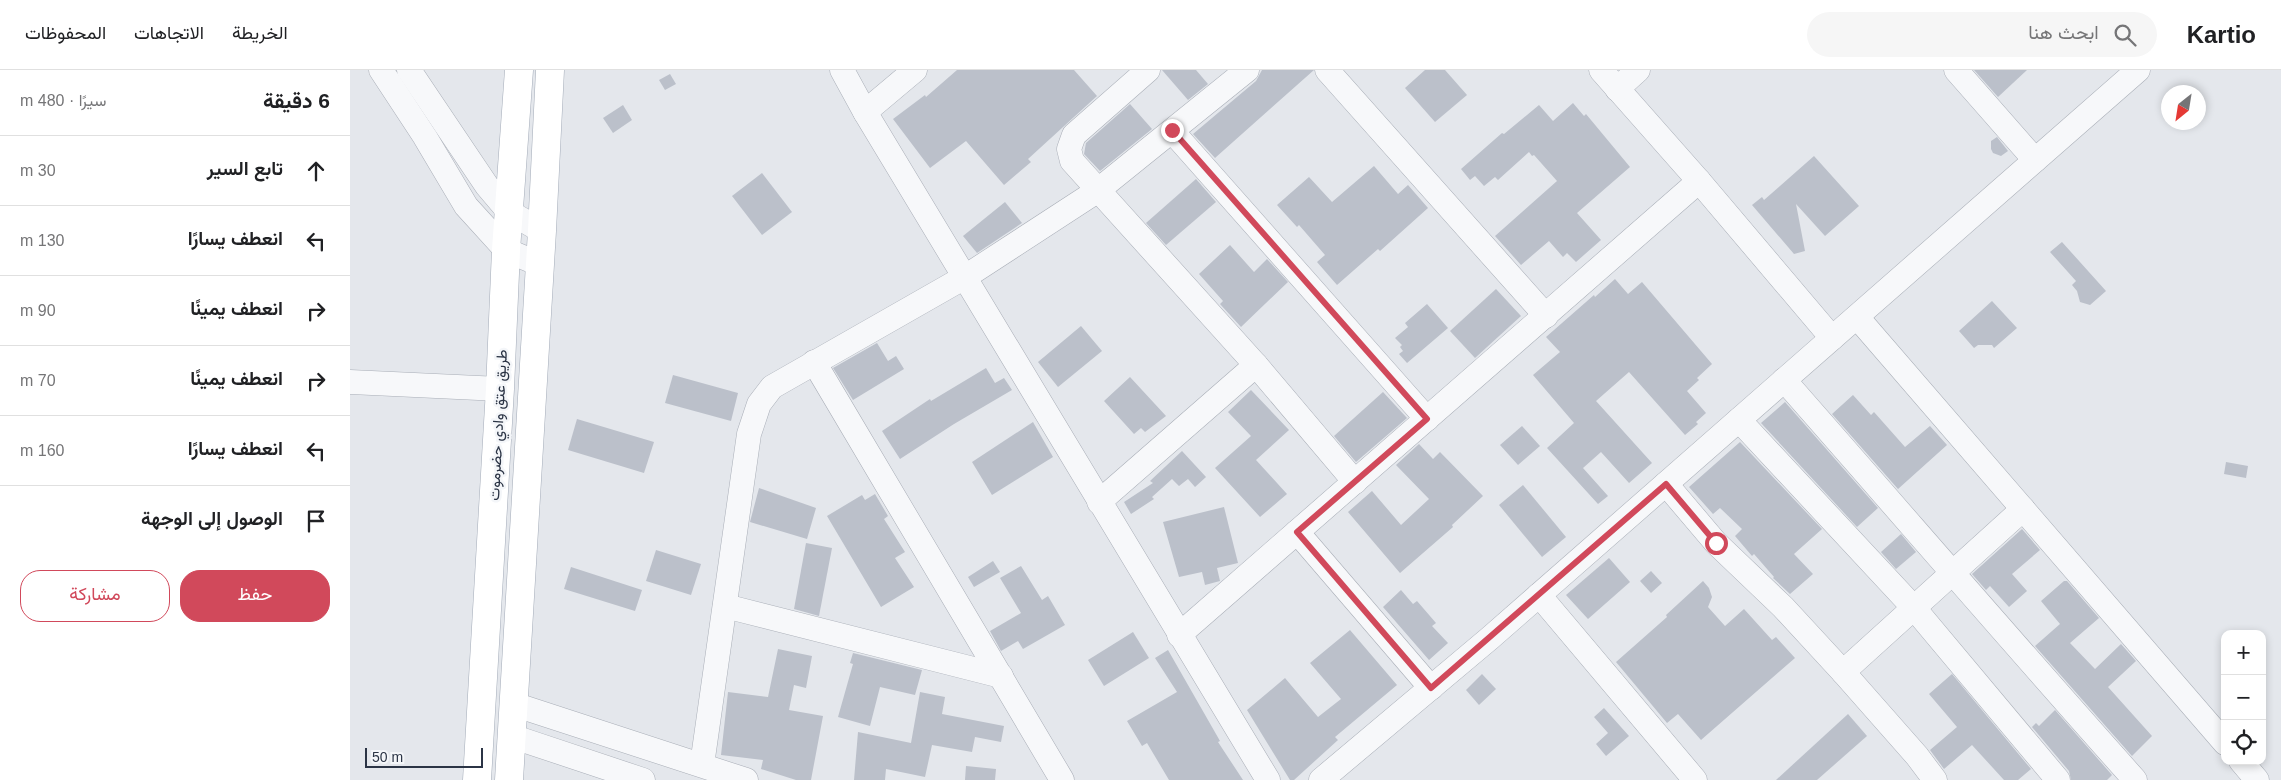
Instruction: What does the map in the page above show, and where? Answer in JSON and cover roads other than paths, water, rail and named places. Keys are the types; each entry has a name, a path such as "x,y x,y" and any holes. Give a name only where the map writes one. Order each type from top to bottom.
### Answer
{"main road":[{"name":"طريق عتق وادي حضرموت","path":"477,780 500,389 506,250 519,70"},
{"name":"طريق عتق وادي حضرموت","path":"509,780 550,70"}],"street":[{"path":"380,70 425,137 466,206 506,250 539,264"},
{"path":"409,70 487,186 510,212 542,231"},
{"path":"842,70 865,112 1268,780"},
{"path":"865,112 915,70"},
{"path":"1148,70 1074,135 1070,141 1069,149 1072,161 1256,365 1355,482"},
{"path":"702,765 749,434 754,414 772,387 965,277 1098,191 1247,70"},
{"path":"1327,70 1546,316"},
{"path":"1601,70 1832,338"},
{"path":"1617,88 1638,70"},
{"path":"1956,70 2035,160"},
{"path":"1321,780 1539,595 2138,70"},
{"path":"1172,130 1427,419"},
{"path":"1179,635 1699,182"},
{"path":"1857,317 2221,738"},
{"path":"814,362 1062,780"},
{"path":"1099,502 1256,365"},
{"path":"1784,380 1953,572 2015,646 2135,780"},
{"path":"350,382 500,389"},
{"path":"1738,420 1914,608 2058,780"},
{"path":"1666,484 1716,543 1783,607 1843,672 1917,756 1935,780"},
{"path":"1843,672 2023,510"},
{"path":"1297,532 1431,688"},
{"path":"1539,595 1695,780"},
{"path":"725,606 1001,676"},
{"path":"513,704 746,780"},
{"path":"511,736 643,780"},
{"path":"2244,765 2257,780"}]}
